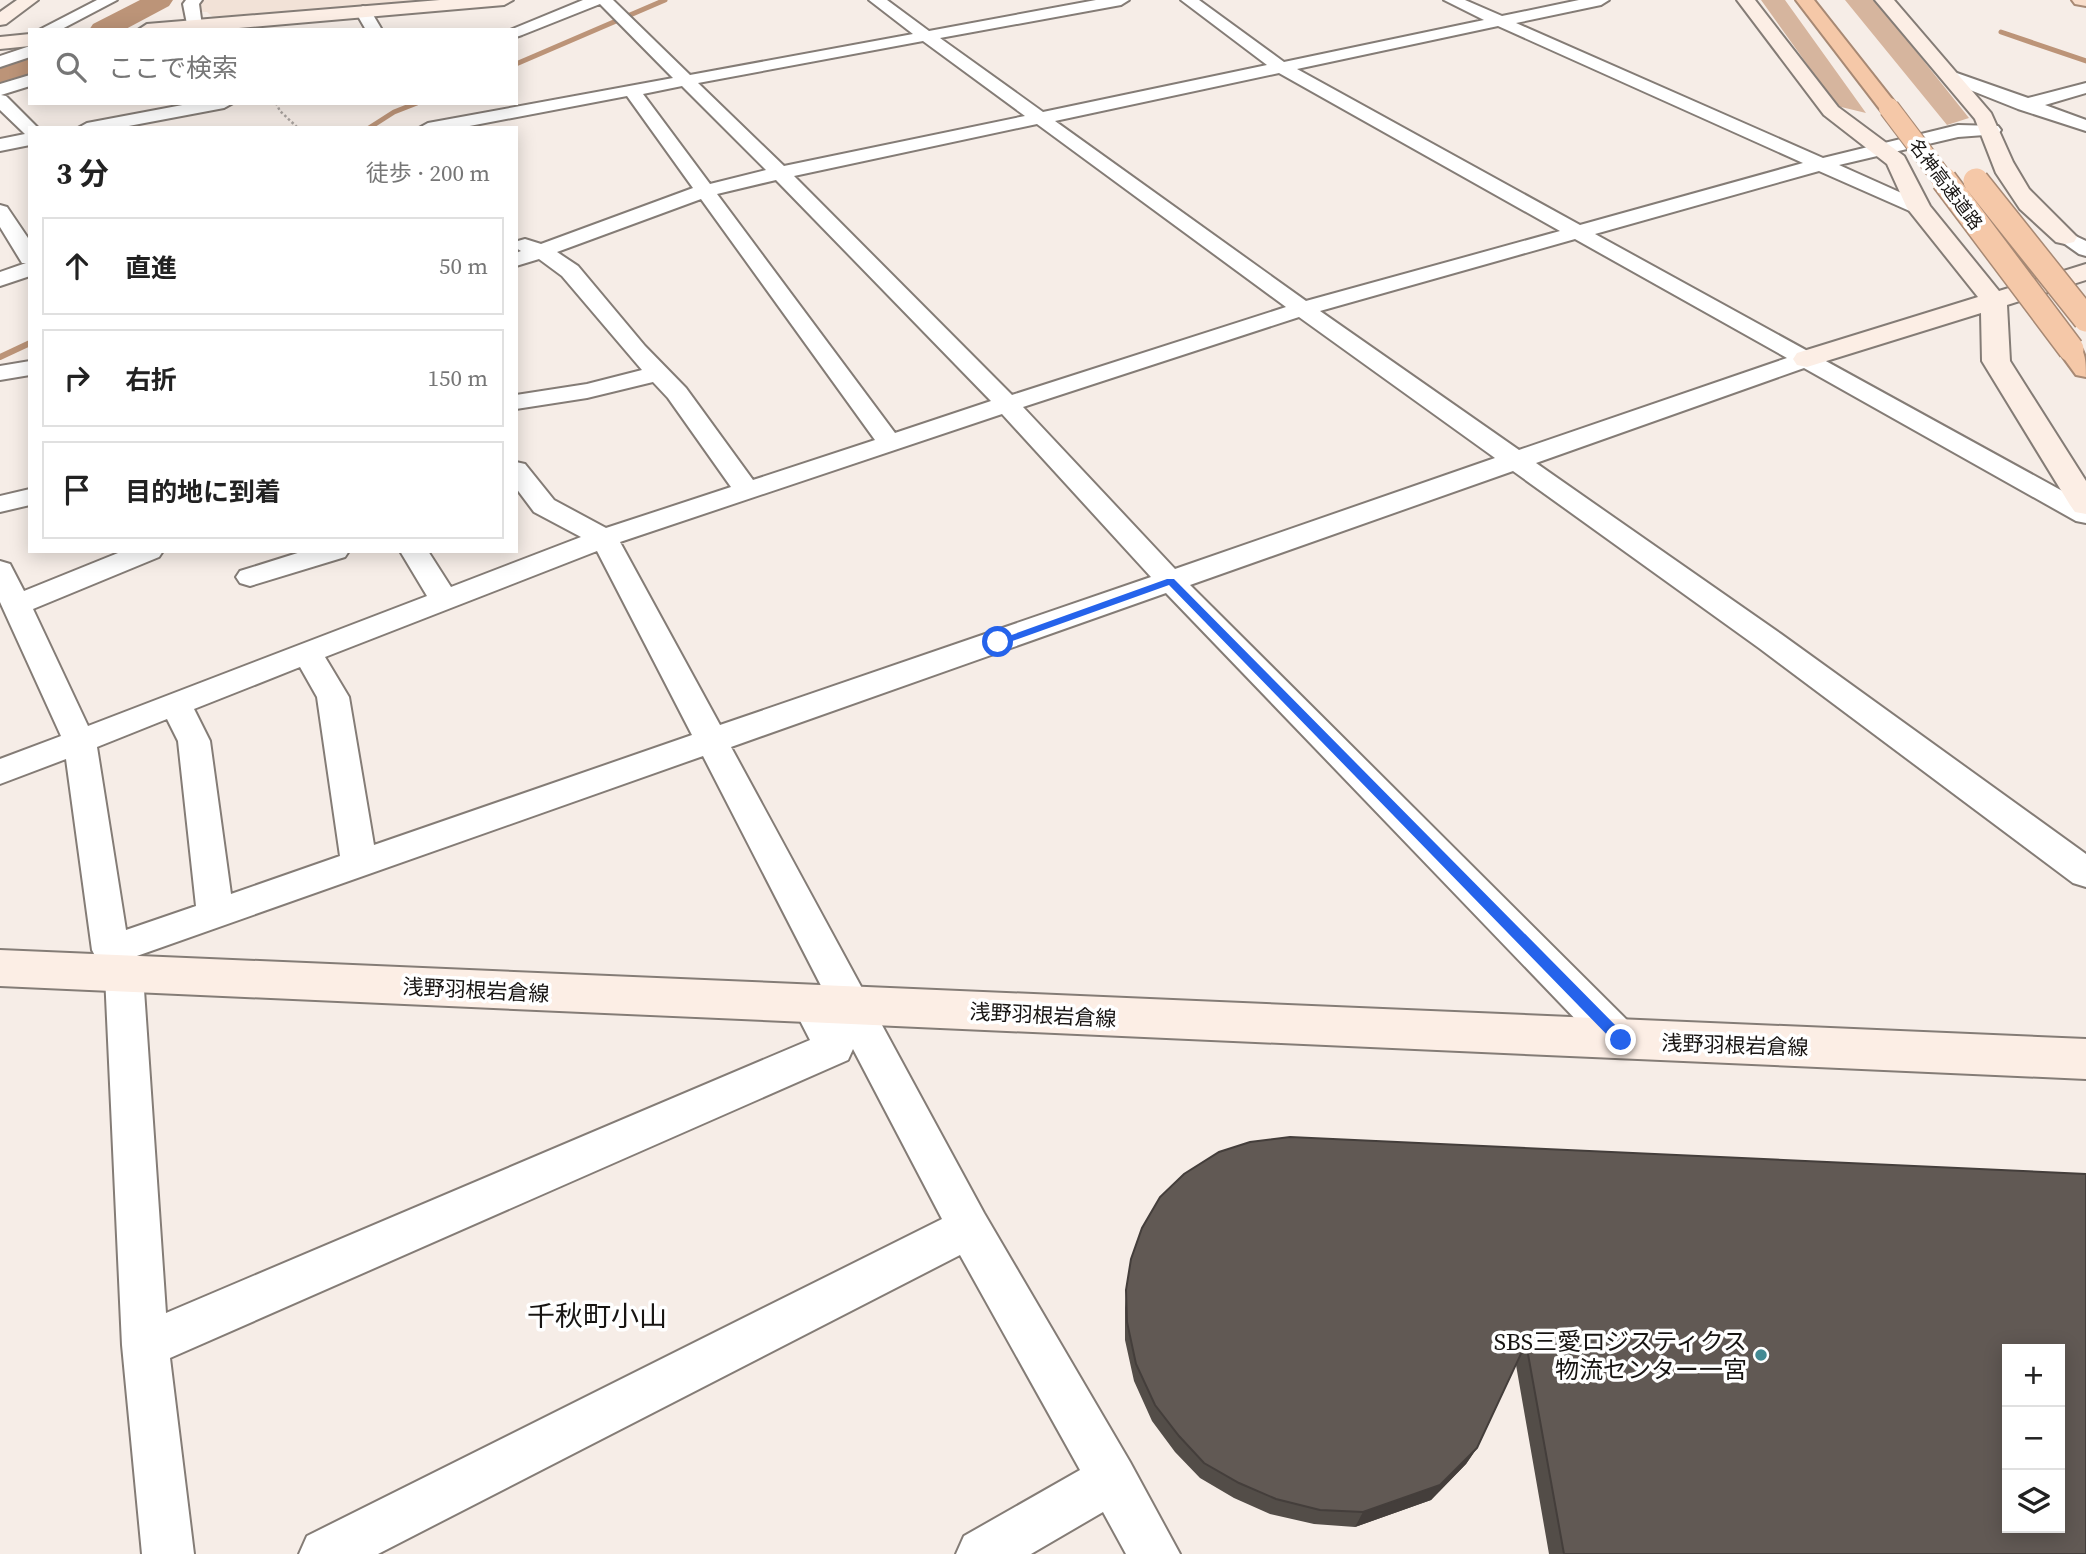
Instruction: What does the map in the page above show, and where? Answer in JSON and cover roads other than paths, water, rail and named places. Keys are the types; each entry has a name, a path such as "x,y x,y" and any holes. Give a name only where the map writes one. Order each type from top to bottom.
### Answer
{"highway":[{"name":"名神高速道路","path":"1805,0 2078,359"},
{"name":"名神高速道路","path":"1923,113 2086,318"}],"street":[{"path":"0,20 29,0"},
{"path":"51,28 109,0"},
{"path":"194,0 191,4 194,26"},
{"path":"170,28 257,25 363,11 504,0"},
{"path":"518,31 597,0"},
{"path":"604,0 780,173 1007,404 1170,581 1621,1040"},
{"path":"877,0 1303,309 1770,641 2086,873"},
{"path":"438,126 1121,0"},
{"path":"1189,0 1282,68 2086,515"},
{"path":"1451,0 1919,208"},
{"path":"518,259 704,191 1601,0"},
{"path":"1746,0 1831,111 1896,161 1919,208 1994,301 1996,362 2086,505"},
{"path":"118,962 215,913 1807,359 1994,301 2083,270 2076,239 2051,226 2019,192 2001,161 1988,123 1884,0"},
{"path":"363,11 373,28"},
{"path":"0,43 28,42"},
{"path":"0,62 28,42"},
{"path":"1951,76 2086,126"},
{"path":"0,90 28,81"},
{"path":"0,772 604,538 1007,404 1303,309 1822,164 1988,123 2028,104 2086,88"},
{"path":"631,90 890,443"},
{"path":"2,106 28,103"},
{"path":"95,126 158,108 198,105"},
{"path":"446,105 458,122"},
{"path":"2,106 28,128"},
{"path":"0,145 28,139"},
{"path":"0,211 28,255"},
{"path":"518,242 541,251 570,271 677,393 747,491"},
{"path":"0,279 28,270"},
{"path":"0,373 28,368"},
{"path":"518,402 587,391 659,373"},
{"path":"520,482 544,506 604,538 711,739 832,1006 969,1228 1154,1554"},
{"path":"0,505 28,498"},
{"path":"16,605 144,553"},
{"path":"250,577 328,553"},
{"path":"415,553 444,599"},
{"path":"0,570 79,743 118,962 145,1345 168,1554"},
{"path":"307,653 333,697 359,863"},
{"path":"176,704 194,741 215,913"},
{"name":"浅野羽根岩倉線","path":"3,970 118,962 832,1006 2086,1059"},
{"path":"145,1345 834,1048 832,1006"},
{"path":"325,1554 969,1228"},
{"path":"982,1554 1113,1479"}],"waterway":[{"path":"107,28 160,0"},
{"path":"518,63 665,0"},
{"path":"2001,32 2086,61"},
{"path":"0,74 28,65"},
{"path":"372,126 394,112 412,105"},
{"path":"0,357 28,344"}],"place":[{"name":"SBS三愛ロジスティクス 物流センター一宮","path":"1761,1355"}],"district":[{"name":"千秋町小山","path":"597,1316"}]}
